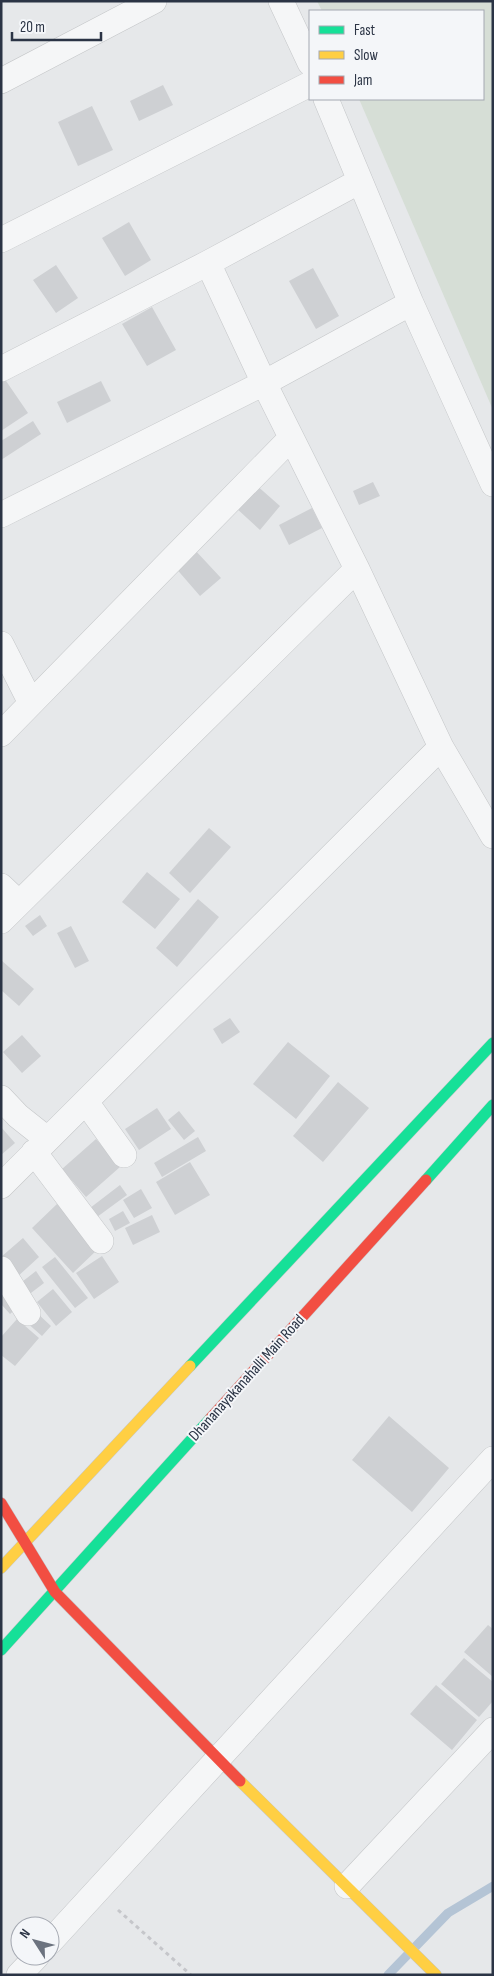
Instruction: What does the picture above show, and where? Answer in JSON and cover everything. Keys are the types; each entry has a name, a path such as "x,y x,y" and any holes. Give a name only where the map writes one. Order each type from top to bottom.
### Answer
{"street":[{"path":"1,81 154,1"},
{"path":"281,1 309,61"},
{"path":"1,240 309,85"},
{"path":"326,100 411,303 493,484"},
{"path":"1,369 208,263 360,181"},
{"path":"208,263 264,383 357,569 441,747 493,836"},
{"path":"1,515 264,383 411,303"},
{"path":"1,734 291,438"},
{"path":"1,921 357,569"},
{"path":"1,644 31,703"},
{"path":"1,1186 441,747"},
{"path":"1,886 19,904"},
{"path":"1,1568 493,1043"},
{"path":"1,1098 18,1116 40,1146 102,1241"},
{"path":"86,1102 124,1156"},
{"name":"Dhananayakanahalli Main Road","path":"1,1650 493,1105"},
{"path":"1,1268 28,1313"},
{"path":"60,1931 493,1459"},
{"path":"1,1503 26,1542 54,1592 436,1975"},
{"path":"347,1886 493,1730"}],"path":[{"path":"97,1891 191,1975"}],"shaded area":[{"path":"317,1 493,1 493,410 359,100 484,100 484,10 322,10"}],"building":[{"path":"163,85 173,105 139,121 130,101"},
{"path":"92,106 113,150 78,166 58,122"},
{"path":"129,222 151,260 125,276 102,238"},
{"path":"56,265 78,298 56,313 33,280"},
{"path":"313,268 339,316 316,329 289,281"},
{"path":"152,307 176,350 147,366 122,324"},
{"path":"4,378 28,413 1,431 1,380"},
{"path":"101,381 111,401 67,423 57,402"},
{"path":"33,421 41,434 1,460 1,441"},
{"path":"373,482 380,496 359,505 353,491"},
{"path":"255,484 280,506 260,530 235,507"},
{"path":"312,508 322,528 289,545 279,525"},
{"path":"194,549 221,578 200,596 174,566"},
{"path":"209,828 231,847 190,893 169,873"},
{"path":"147,872 180,899 155,929 122,902"},
{"path":"198,899 219,917 177,967 156,948"},
{"path":"40,915 47,926 33,936 25,926"},
{"path":"71,926 89,961 75,968 57,933"},
{"path":"1,960 34,989 19,1006 1,990"},
{"path":"230,1018 240,1032 222,1044 213,1029"},
{"path":"22,1035 41,1056 22,1073 3,1052"},
{"path":"288,1042 330,1076 296,1119 253,1084"},
{"path":"338,1082 369,1108 323,1162 293,1136"},
{"path":"157,1108 171,1129 139,1150 125,1129"},
{"path":"179,1111 195,1131 184,1140 168,1120"},
{"path":"1,1127 15,1143 1,1155"},
{"path":"198,1137 206,1151 162,1177 154,1163"},
{"path":"96,1139 120,1167 86,1197 62,1169"},
{"path":"190,1162 210,1195 175,1215 156,1182"},
{"path":"120,1185 127,1195 97,1217 90,1208"},
{"path":"141,1189 152,1208 134,1218 123,1200"},
{"path":"57,1204 98,1249 73,1273 32,1228"},
{"path":"123,1211 130,1223 115,1231 109,1219"},
{"path":"152,1215 160,1232 133,1245 125,1228"},
{"path":"23,1238 39,1257 16,1278 1,1257"},
{"path":"102,1256 119,1282 94,1299 76,1273"},
{"path":"55,1257 88,1298 75,1308 42,1267"},
{"path":"36,1271 44,1283 27,1296 18,1285"},
{"path":"1,1286 19,1306 10,1314 1,1304"},
{"path":"53,1289 72,1312 56,1326 37,1302"},
{"path":"36,1312 51,1326 42,1336 26,1322"},
{"path":"17,1319 39,1338 15,1366 1,1355 1,1337"},
{"path":"389,1416 449,1468 412,1512 352,1460"},
{"path":"488,1625 493,1629 493,1677 464,1652"},
{"path":"464,1658 493,1682 493,1701 479,1717 441,1684"},
{"path":"436,1685 477,1720 452,1750 410,1714"}],"waterway":[{"path":"388,1975 448,1913 493,1886"}],"traffic: fast":[{"path":"190,1366 493,1043"},
{"path":"426,1180 493,1105"},
{"path":"1,1650 210,1419"}],"traffic: slow":[{"path":"1,1568 190,1366"},
{"path":"240,1781 436,1975"}],"traffic: jam":[{"path":"210,1419 426,1180"},
{"path":"1,1503 55,1592 240,1781"}]}
